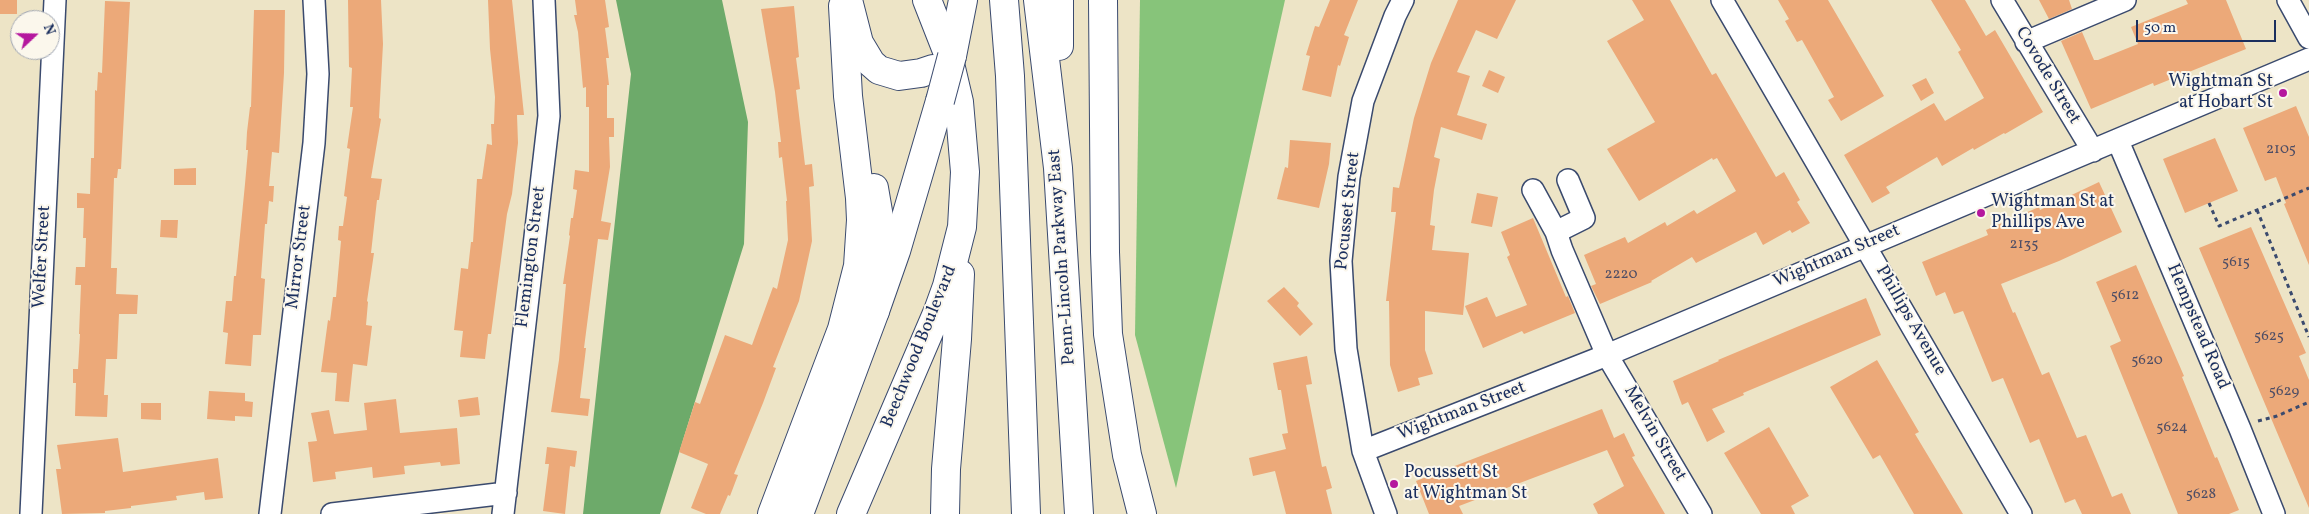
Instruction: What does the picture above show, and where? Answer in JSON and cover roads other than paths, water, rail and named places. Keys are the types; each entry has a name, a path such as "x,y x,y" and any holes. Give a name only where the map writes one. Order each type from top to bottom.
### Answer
{"main road":[{"path":"772,514 842,329 855,280 860,242 861,212 848,96 842,0"},
{"path":"848,0 862,48 871,63 879,70 889,75 899,76 921,73 942,62"},
{"name":"Beechwood Boulevard","path":"850,514 938,311 947,286 962,227 966,172 959,102 947,50 927,0"},
{"path":"807,510 876,311 940,101 942,62 963,0"},
{"path":"1004,0 1010,76 1026,514"},
{"name":"Penn-Lincoln Parkway East","path":"1038,0 1058,168 1079,514"},
{"path":"1058,168 1059,0"},
{"path":"1102,0 1105,276 1108,334 1127,455 1142,514"},
{"path":"848,96 874,186 880,223 881,243 876,311"},
{"path":"945,514 945,479 957,339 962,227"}],"street":[{"name":"Welfer Street","path":"31,514 55,0"},
{"name":"Mirror Street","path":"270,514 314,143 318,74 314,0"},
{"name":"Flemington Street","path":"503,514 549,116 544,0"},
{"name":"Pocusset Street","path":"1386,514 1362,451 1346,349 1341,261 1349,177 1363,101 1395,16 1403,0"},
{"name":"Phillips Avenue","path":"1722,0 2022,514"},
{"name":"Covode Street","path":"2002,0 2093,151"},
{"path":"2026,42 2125,0"},
{"path":"2288,0 2309,38"},
{"name":"Wightman Street","path":"1362,451 1607,355 1865,244 2118,141 2309,59"},
{"name":"Hempstead Road","path":"2118,141 2274,514"},
{"path":"1556,232 1584,218 1568,180"},
{"name":"Melvin Street","path":"1533,190 1556,232 1607,355 1701,514"},
{"path":"332,514 506,493"}],"place":[{"name":"Wightman St at Hobart St","path":"2283,93"},
{"name":"Wightman St at Phillips Ave","path":"1981,213"},
{"name":"Pocussett St at Wightman St","path":"1394,484"}]}
